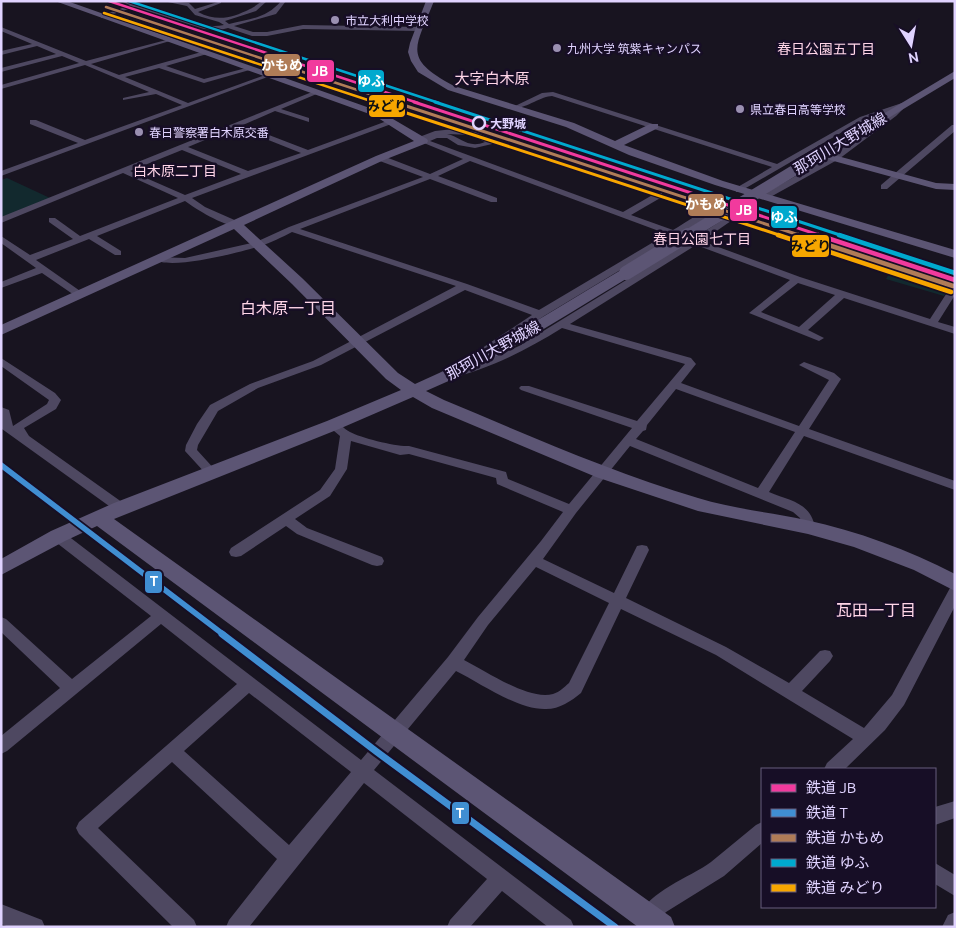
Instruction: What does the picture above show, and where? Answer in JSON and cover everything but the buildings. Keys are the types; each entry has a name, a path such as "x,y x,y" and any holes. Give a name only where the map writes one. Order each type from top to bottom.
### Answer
{"street":[{"path":"59,1 378,114 421,140 675,234 798,279 955,331"},
{"path":"122,1 204,27 228,26 262,18 274,13 284,1"},
{"path":"103,17 147,1"},
{"path":"165,1 188,5 196,11 196,14 222,21 228,26 259,34 303,27 419,29"},
{"path":"188,5 196,1"},
{"path":"222,21 254,10 265,1"},
{"path":"430,1 412,49 414,60 419,68 435,80 451,88 570,125 660,163 739,190 955,254"},
{"path":"196,11 219,2"},
{"path":"1,29 188,104"},
{"path":"1,87 168,40"},
{"path":"1,53 37,44"},
{"path":"118,77 205,53"},
{"path":"1,70 62,54"},
{"path":"157,66 204,81 250,69"},
{"name":"那珂川大野城線","path":"1,568 58,536 121,508 211,472 340,430 447,376 498,349 626,273 955,74"},
{"path":"1,174 188,104 270,76"},
{"path":"944,81 955,83"},
{"path":"125,99 157,92"},
{"path":"1,220 317,92"},
{"path":"516,108 544,94 553,94 778,167"},
{"path":"765,197 791,180 834,158 876,130 906,103"},
{"path":"739,190 861,120 885,108 906,103"},
{"path":"275,109 306,120"},
{"path":"33,122 86,143"},
{"path":"29,259 306,152 390,123"},
{"path":"237,125 306,152"},
{"path":"616,145 654,126"},
{"path":"884,187 900,176 955,126"},
{"path":"1,331 436,132 471,134 489,141 482,146 474,147 448,136 440,135 421,140"},
{"path":"182,148 248,174"},
{"path":"380,158 494,200"},
{"path":"159,259 185,261 259,244 292,229 432,176 471,158"},
{"path":"834,158 936,186 955,187"},
{"path":"124,171 187,199 202,209 236,224 259,244 392,376 414,391 464,416 602,473 698,505 808,528 879,548 921,565 955,583"},
{"path":"624,215 659,195"},
{"path":"711,213 727,221 523,348 488,364 447,376 540,314 707,214 711,213"},
{"path":"52,220 79,239"},
{"path":"292,229 464,286 540,314"},
{"path":"90,234 118,252"},
{"path":"1,240 6,249 29,259 80,295"},
{"path":"1,285 43,269"},
{"path":"798,279 754,313 819,338"},
{"path":"211,472 191,451 202,424 214,408 254,386 317,363 464,286"},
{"path":"932,324 953,290"},
{"path":"802,332 842,294"},
{"path":"236,927 290,858 454,662 483,621 571,510 630,441 691,364 688,360 562,325"},
{"path":"1,361 7,369 54,397 54,403 19,426 18,429 23,437"},
{"path":"761,494 804,431 835,379 804,364"},
{"path":"675,386 955,486"},
{"path":"525,388 642,426"},
{"path":"48,393 44,404 28,413 3,414 6,426 121,508"},
{"path":"236,552 325,493 341,469 340,430 400,451 410,450 502,475 502,481 571,510"},
{"path":"630,441 798,509 806,516 808,528"},
{"path":"99,518 654,922 659,905 717,869 761,832"},
{"path":"286,519 302,531 377,562"},
{"path":"58,536 564,927"},
{"path":"454,662 527,699 542,702 568,696 575,688 616,600 642,550"},
{"path":"533,560 720,650 866,738"},
{"path":"834,768 879,725 898,700 955,592"},
{"path":"1,746 162,615"},
{"path":"3,627 72,689"},
{"path":"791,692 825,656"},
{"path":"186,927 85,828 249,683"},
{"path":"172,751 290,858"},
{"path":"936,816 955,809"},
{"path":"936,873 955,887"},
{"path":"457,927 500,878"},
{"path":"1,914 35,927"},
{"path":"952,927 955,922"}],"green space":[{"path":"7,178 50,198 1,218 1,180"},
{"path":"830,243 942,278 939,286 949,289 944,296 886,279 889,274 849,259"}],"rail line":[{"name":"JB","path":"109,1 955,280"},
{"name":"ゆふ","path":"129,1 955,273"},
{"name":"かもめ","path":"106,7 953,286"},
{"name":"みどり","path":"104,13 951,292"},
{"name":"T","path":"1,465 377,752 615,927"}],"place":[{"name":"市立大利中学校","path":"335,20"},
{"name":"九州大学 筑紫キャンパス","path":"557,48"},
{"name":"県立春日高等学校","path":"740,109"},
{"name":"大野城","path":"479,123"},
{"name":"春日警察署白木原交番","path":"139,132"}],"district":[{"name":"春日公園五丁目","path":"826,49"},
{"name":"大字白木原","path":"492,78"},
{"name":"白木原二丁目","path":"175,171"},
{"name":"春日公園七丁目","path":"702,239"},
{"name":"白木原一丁目","path":"288,308"},
{"name":"瓦田一丁目","path":"876,610"}]}
